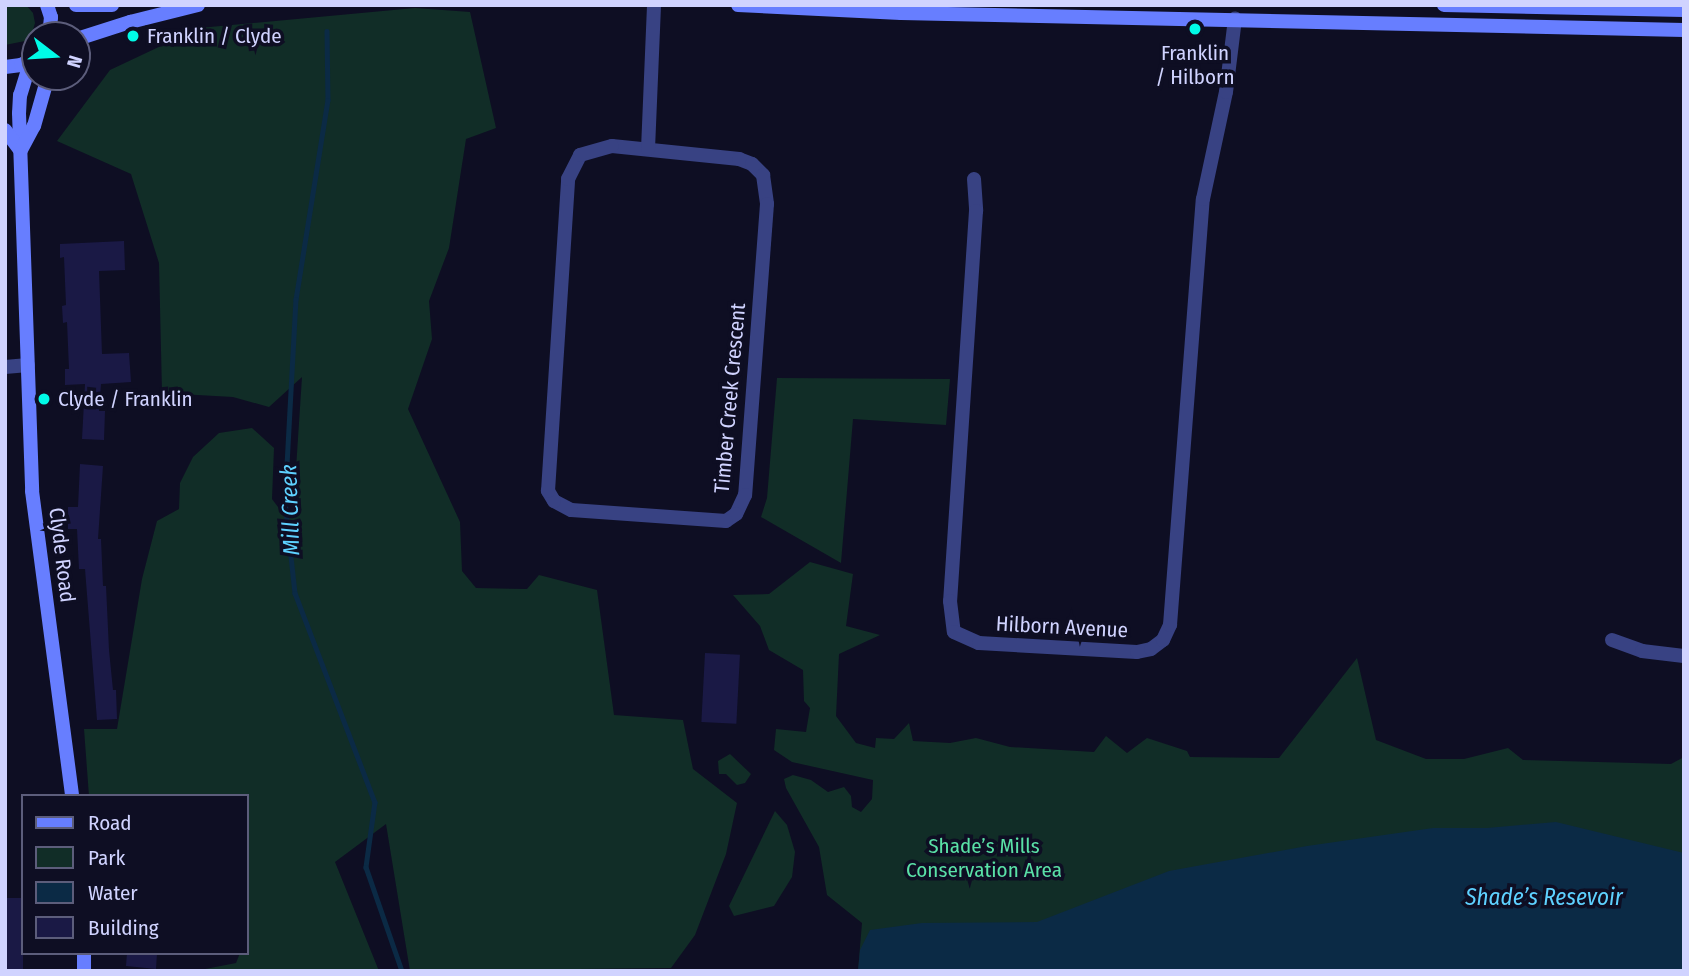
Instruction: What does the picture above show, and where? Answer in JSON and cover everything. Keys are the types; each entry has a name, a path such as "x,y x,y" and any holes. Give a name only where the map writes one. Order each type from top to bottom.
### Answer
{"main road":[{"path":"76,5 87,8 111,5"},
{"path":"91,35 198,5"},
{"path":"738,5 901,13 1684,30"},
{"path":"1444,5 1684,10"},
{"name":"Clyde Road","path":"21,91 32,491 72,794"},
{"path":"5,130 21,151 34,126 44,91"}],"street":[{"path":"648,149 654,5"},
{"name":"Hilborn Avenue","path":"974,179 976,211 950,601 954,632 979,643 1137,652 1152,649 1163,640 1170,625 1203,199 1226,92 1235,19"},
{"name":"Timber Creek Crescent","path":"612,145 648,149 739,159 752,164 763,174 767,189 745,495 736,514 726,521 571,510 554,501 548,491 568,178 580,155 588,151 612,145"},
{"path":"5,367 28,365"},
{"path":"1612,640 1642,651 1684,656"}],"green space":[{"path":"5,5 26,5 33,13 35,21 21,21 21,42 5,45"},
{"path":"415,8 470,12 496,128 466,139 449,248 429,301 432,339 408,409 460,522 462,571 476,588 527,589 539,575 597,590 614,715 683,720 693,769 737,803 726,854 695,935 671,968 410,971 386,824 335,862 379,971 195,971 236,963 239,955 248,955 248,794 89,794 84,729 117,729 142,579 157,521 179,509 180,483 193,457 219,433 252,428 274,448 272,499 284,515 301,512 295,484 302,377 269,407 233,397 162,393 159,263 131,174 57,141 110,70 199,28"},
{"path":"777,378 950,379 946,425 853,419 841,563 761,517 767,498"},
{"name":"Shade’s Mills Conservation Area","path":"810,562 853,574 846,626 880,635 839,654 836,716 856,743 875,748 876,738 894,739 909,723 913,741 950,743 976,738 1010,747 1094,752 1106,736 1127,753 1147,738 1187,751 1190,757 1279,758 1357,658 1376,740 1426,759 1464,759 1508,748 1523,760 1671,764 1684,757 1684,971 858,971 862,923 827,895 819,847 786,788 784,779 793,775 811,780 828,792 844,787 851,796 852,807 861,812 872,799 873,780 792,762 774,750 776,729 806,732 810,708 804,701 803,670 769,650 760,626 733,595 769,594"},
{"path":"730,754 751,774 745,783 737,785 726,774 719,774 718,761"},
{"path":"775,811 787,825 795,852 792,877 774,906 734,916 729,906"}],"water":[{"name":"Shade’s Resevoir","path":"1556,822 1684,853 1684,971 858,971 860,950 870,930 922,923 1037,922 1169,871 1307,846 1433,828 1487,828"}],"building":[{"path":"124,241 125,270 99,271 102,354 129,353 131,382 101,384 99,411 105,411 104,440 82,439 85,384 65,385 65,369 69,369 67,322 63,323 62,306 66,305 64,257 60,258 60,244"},
{"path":"80,464 103,466 98,539 101,539 103,586 106,586 109,650 113,690 116,690 117,719 97,720 85,569 79,569 77,529 68,529 68,507 78,507"},
{"path":"705,653 740,655 736,724 701,722"},
{"path":"5,898 21,898 23,971 5,971"},
{"path":"127,955 157,955 156,969 126,966"}],"waterway":[{"name":"Mill Creek","path":"327,31 328,100 296,299 285,501 295,593 375,802 366,867 402,971"}],"place":[{"name":"Franklin / Hilborn","path":"1195,29"},
{"name":"Franklin / Clyde","path":"133,36"},
{"name":"Clyde / Franklin","path":"44,399"}]}
